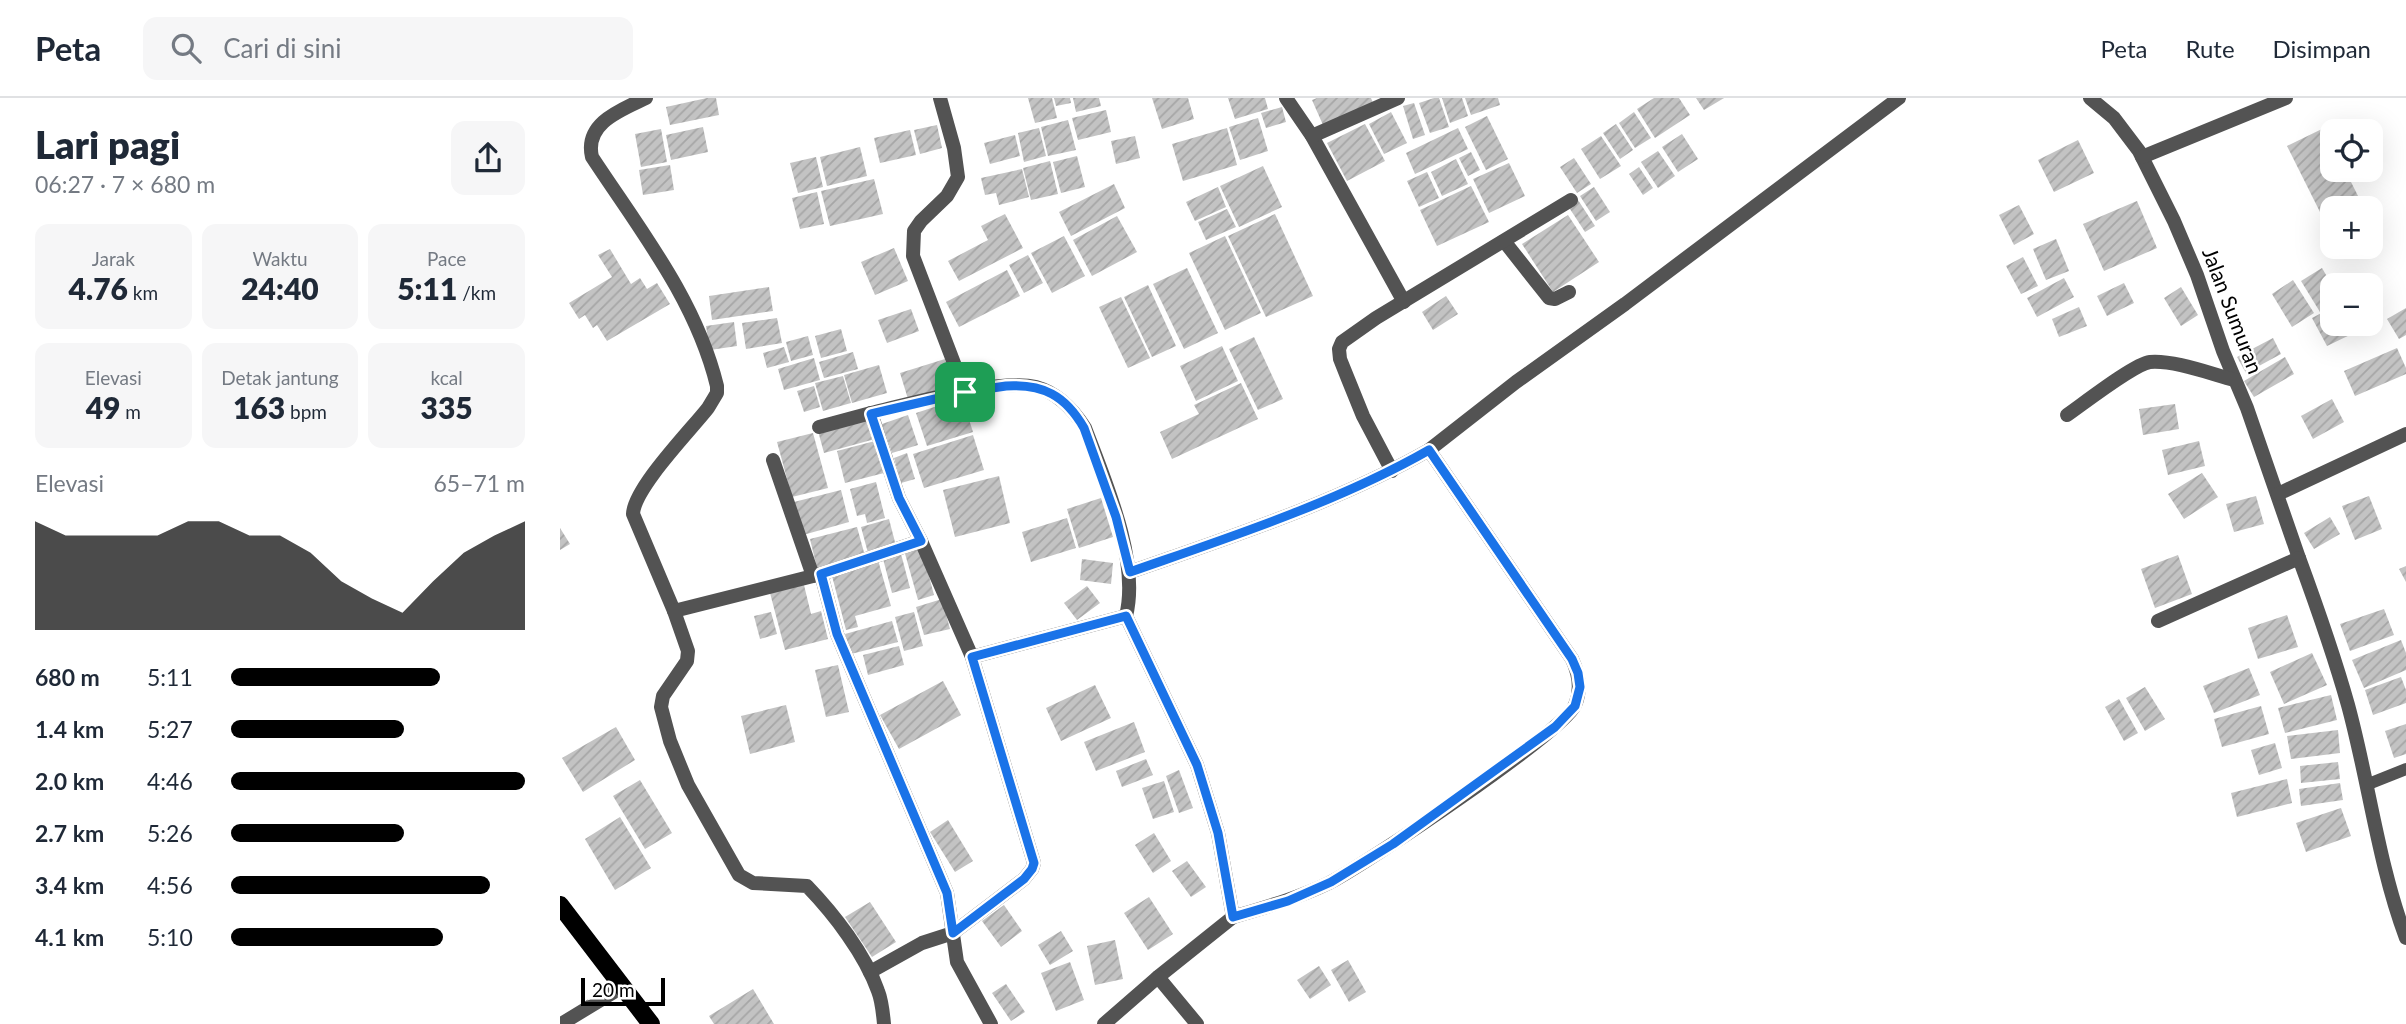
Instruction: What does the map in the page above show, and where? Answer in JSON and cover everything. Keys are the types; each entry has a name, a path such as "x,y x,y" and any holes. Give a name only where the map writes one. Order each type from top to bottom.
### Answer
{"main road":[{"path":"560,905 651,1024"}],"street":[{"path":"646,98 597,128 590,146 592,157 652,244 678,289 693,319 717,386 717,393 709,408 644,487 633,507 633,514 688,651 687,661 663,696 661,707 670,741 688,785 739,875 753,883 807,886 827,907 870,972 879,993 884,1024"},
{"path":"940,98 954,148 958,177 947,196 920,221 914,231 913,256 965,392"},
{"path":"1286,98 1311,136 1404,302"},
{"path":"1311,136 1398,98"},
{"path":"1130,572 1242,533 1392,471 1429,450 1516,382 1625,304 1899,98"},
{"name":"Jalan Sumuran","path":"2090,98 2113,118 2142,157 2197,275 2319,613 2348,705 2385,866 2406,938"},
{"path":"2142,157 2286,98"},
{"path":"1392,471 1363,416 1340,359 1339,349 1342,342 1348,335 1571,200"},
{"path":"1504,241 1549,298 1555,299 1569,292"},
{"path":"2067,415 2119,378 2148,362 2181,366 2235,380"},
{"path":"819,427 965,392 1006,386 1036,387 1061,399 1070,407 1084,428 1116,517 1130,572 1130,599 1126,616 1197,765 1218,833 1233,917"},
{"path":"870,972 922,943 953,933 1024,879 1034,863 972,657 899,498 871,414"},
{"path":"2278,494 2406,434"},
{"path":"1104,1024 1158,976 1233,917 1288,901 1331,882 1393,844 1555,727 1575,706 1580,687 1572,659 1429,450"},
{"path":"773,460 837,634 947,893 957,962 991,1024"},
{"path":"674,611 817,575 921,541"},
{"path":"2158,621 2299,558"},
{"path":"972,657 1126,616"},
{"path":"1158,976 1197,1024"},
{"path":"561,1024 622,986"}],"lane":[{"path":"2366,785 2406,769"}],"building":[{"path":"716,98 719,115 670,125 666,107"},
{"path":"1028,98 1052,98 1057,118 1035,123"},
{"path":"1054,98 1070,98 1071,103 1056,106"},
{"path":"1073,98 1099,98 1101,106 1076,112"},
{"path":"1152,98 1188,98 1194,119 1162,129"},
{"path":"1228,98 1265,98 1268,109 1235,119"},
{"path":"1371,98 1373,103 1323,125 1312,100"},
{"path":"1439,98 1449,127 1430,133 1419,103"},
{"path":"1442,98 1462,98 1468,116 1450,123"},
{"path":"1465,98 1498,98 1500,105 1471,115"},
{"path":"1654,98 1679,98 1690,115 1655,138 1637,109"},
{"path":"1696,98 1724,98 1704,110"},
{"path":"1414,103 1425,135 1413,139 1403,106"},
{"path":"1282,107 1286,122 1266,128 1261,113"},
{"path":"1106,110 1111,132 1078,140 1072,118"},
{"path":"1391,112 1407,143 1384,154 1369,124"},
{"path":"1634,112 1651,138 1635,148 1619,123"},
{"path":"1487,116 1508,159 1486,170 1465,127"},
{"path":"1258,118 1268,151 1240,160 1229,127"},
{"path":"1068,120 1076,150 1048,156 1041,127"},
{"path":"1365,124 1385,161 1347,181 1327,143"},
{"path":"1616,124 1633,150 1620,159 1603,133"},
{"path":"937,125 942,148 920,154 914,130"},
{"path":"703,127 708,152 671,160 666,135"},
{"path":"1039,128 1046,156 1024,162 1018,133"},
{"path":"1227,128 1237,165 1183,181 1172,144"},
{"path":"1458,128 1468,149 1415,174 1406,153"},
{"path":"661,129 667,162 641,167 635,134"},
{"path":"910,130 916,155 880,163 874,138"},
{"path":"2320,130 2320,182 2351,182 2358,196 2320,196 2320,212 2287,146"},
{"path":"1682,134 1698,159 1678,172 1662,147"},
{"path":"1015,135 1020,156 990,164 984,143"},
{"path":"1135,136 1140,158 1116,164 1111,141"},
{"path":"1601,136 1621,166 1600,179 1581,149"},
{"path":"2078,140 2094,173 2054,192 2038,160"},
{"path":"860,147 867,176 827,186 820,157"},
{"path":"1658,151 1675,176 1658,188 1641,162"},
{"path":"1471,152 1480,170 1468,176 1459,158"},
{"path":"1077,156 1085,187 1061,193 1053,162"},
{"path":"816,157 823,187 798,193 790,163"},
{"path":"1574,158 1591,184 1577,193 1560,167"},
{"path":"1456,159 1468,184 1442,196 1431,172"},
{"path":"1050,161 1058,194 1031,200 1023,168"},
{"path":"1509,163 1525,196 1489,213 1473,179"},
{"path":"670,165 674,190 643,195 639,170"},
{"path":"1263,166 1282,207 1239,227 1220,186"},
{"path":"1639,167 1653,188 1643,195 1629,174"},
{"path":"1022,169 1029,197 999,205 996,193 985,195 981,178"},
{"path":"1427,172 1439,198 1419,207 1407,181"},
{"path":"874,179 883,214 830,226 821,191"},
{"path":"1114,184 1125,208 1071,236 1059,212"},
{"path":"1471,186 1489,222 1437,246 1420,210"},
{"path":"1218,187 1226,207 1195,221 1186,202"},
{"path":"1594,187 1610,212 1596,221 1580,196"},
{"path":"817,192 824,224 800,229 792,198"},
{"path":"1578,200 1595,226 1585,232 1568,206"},
{"path":"2137,201 2157,248 2104,271 2083,224"},
{"path":"2019,205 2034,234 2014,245 1999,215"},
{"path":"1227,209 1236,227 1206,240 1198,222"},
{"path":"1005,214 1023,248 959,281 948,261 988,240 981,226"},
{"path":"1275,214 1313,296 1266,317 1228,236"},
{"path":"1568,215 1599,262 1553,292 1522,244"},
{"path":"1117,216 1137,252 1092,276 1073,240"},
{"path":"1064,236 1085,276 1052,293 1031,253"},
{"path":"1225,236 1261,313 1225,330 1189,253"},
{"path":"2056,239 2069,271 2046,280 2033,249"},
{"path":"894,248 908,281 875,295 861,262"},
{"path":"610,249 631,284 640,278 647,289 657,283 670,304 607,341 597,325 593,328 585,315 579,319 569,303 612,277 598,255"},
{"path":"1028,255 1043,283 1024,293 1009,265"},
{"path":"2023,257 2038,286 2021,294 2006,266"},
{"path":"1187,268 1218,333 1184,349 1153,284"},
{"path":"2322,268 2325,273 2320,273 2320,312 2301,281"},
{"path":"1007,270 1020,296 959,327 946,302"},
{"path":"2064,278 2074,297 2037,317 2027,298"},
{"path":"2293,280 2314,313 2292,327 2272,294"},
{"path":"2124,283 2134,303 2107,316 2097,296"},
{"path":"1148,285 1176,346 1152,357 1124,297"},
{"path":"769,287 773,311 712,320 709,296"},
{"path":"2181,287 2198,315 2181,326 2164,298"},
{"path":"1446,296 1458,314 1433,330 1422,312"},
{"path":"1121,297 1150,358 1128,368 1099,307"},
{"path":"2079,307 2087,326 2059,337 2052,319"},
{"path":"2406,308 2406,335 2399,339 2387,319"},
{"path":"911,309 919,331 887,343 878,320"},
{"path":"2320,314 2320,333 2312,318"},
{"path":"777,318 782,343 746,349 742,323"},
{"path":"734,322 737,346 710,350 706,326"},
{"path":"841,329 847,351 821,358 815,336"},
{"path":"808,336 813,355 791,361 786,342"},
{"path":"2322,336 2348,336 2327,346"},
{"path":"1254,337 1283,399 1258,410 1229,349"},
{"path":"2273,338 2281,354 2246,373 2237,357"},
{"path":"1222,346 1238,381 1196,401 1180,366"},
{"path":"784,347 789,362 767,368 763,353"},
{"path":"2397,348 2406,374 2355,396 2344,371"},
{"path":"853,352 858,369 824,378 819,362"},
{"path":"2285,357 2294,374 2254,397 2244,381"},
{"path":"814,358 820,380 784,390 778,369"},
{"path":"945,359 953,385 908,399 900,373"},
{"path":"879,365 887,393 852,403 844,375"},
{"path":"843,376 851,403 823,411 815,383"},
{"path":"1241,383 1258,419 1172,459 1160,432 1199,414 1194,405"},
{"path":"814,386 820,407 804,412 797,391"},
{"path":"962,398 973,432 927,446 916,413"},
{"path":"2332,399 2344,422 2313,439 2301,416"},
{"path":"2175,404 2179,429 2143,435 2139,409"},
{"path":"908,415 918,445 892,453 882,424"},
{"path":"869,418 875,439 824,453 818,431"},
{"path":"813,433 828,488 792,497 777,442"},
{"path":"973,435 984,470 924,488 913,454"},
{"path":"875,441 884,473 845,483 837,451"},
{"path":"2199,441 2205,466 2168,475 2162,450"},
{"path":"907,453 915,479 901,483 894,458"},
{"path":"2202,473 2218,497 2184,519 2168,494"},
{"path":"999,476 1010,523 955,537 943,490"},
{"path":"876,482 885,518 867,523 865,514 857,516 850,489"},
{"path":"841,490 849,522 803,535 794,502"},
{"path":"2256,496 2264,524 2234,532 2226,504"},
{"path":"2369,496 2382,529 2355,540 2342,506"},
{"path":"1101,498 1113,537 1079,548 1067,509"},
{"path":"2330,517 2340,534 2314,549 2304,533"},
{"path":"1067,518 1076,548 1031,562 1022,532"},
{"path":"889,519 896,546 868,553 861,527"},
{"path":"857,527 865,556 817,568 810,539"},
{"path":"560,528 570,544 560,550"},
{"path":"921,546 934,595 918,600 904,550"},
{"path":"900,550 910,588 892,593 882,555"},
{"path":"2178,555 2192,594 2155,608 2141,569"},
{"path":"1082,559 1113,563 1111,584 1080,580"},
{"path":"878,560 891,606 855,616 858,627 846,630 831,572"},
{"path":"2406,566 2406,582 2399,569"},
{"path":"804,585 811,614 821,611 828,639 785,650 770,593"},
{"path":"1087,586 1100,603 1077,620 1064,603"},
{"path":"942,599 950,629 924,635 916,607"},
{"path":"2384,609 2394,635 2350,651 2340,624"},
{"path":"771,612 777,634 760,639 754,616"},
{"path":"914,612 923,646 904,651 895,617"},
{"path":"2287,615 2298,647 2258,659 2248,628"},
{"path":"892,621 898,642 851,654 845,634"},
{"path":"2401,640 2406,653 2406,670 2364,688 2352,660"},
{"path":"899,646 904,665 868,675 863,655"},
{"path":"2312,653 2327,685 2284,704 2270,672"},
{"path":"838,665 849,712 826,717 815,670"},
{"path":"2249,668 2260,695 2214,713 2203,686"},
{"path":"2401,677 2406,690 2406,703 2373,715 2365,690"},
{"path":"943,681 961,715 899,749 880,715"},
{"path":"1095,685 1111,718 1061,741 1046,708"},
{"path":"2145,687 2165,719 2145,731 2126,698"},
{"path":"2331,695 2337,720 2285,733 2278,708"},
{"path":"2119,699 2138,733 2124,741 2105,707"},
{"path":"786,705 795,742 750,754 741,716"},
{"path":"2261,706 2269,734 2222,747 2214,719"},
{"path":"1134,722 1145,752 1096,771 1084,742"},
{"path":"2406,724 2406,754 2394,758 2385,731"},
{"path":"616,727 635,760 583,792 562,758"},
{"path":"2338,730 2340,753 2291,759 2287,736"},
{"path":"2275,743 2282,768 2259,775 2251,750"},
{"path":"1146,759 1153,775 1122,787 1116,771"},
{"path":"2338,762 2340,779 2301,783 2300,766"},
{"path":"1179,770 1193,808 1179,813 1166,776"},
{"path":"2287,779 2292,803 2237,817 2231,793"},
{"path":"640,780 672,833 645,849 613,796"},
{"path":"1164,781 1174,812 1153,819 1142,788"},
{"path":"2340,783 2343,800 2301,806 2299,789"},
{"path":"2341,808 2351,836 2306,852 2296,823"},
{"path":"620,817 651,868 615,890 585,839"},
{"path":"948,820 973,861 955,872 930,832"},
{"path":"1154,833 1171,861 1153,873 1135,845"},
{"path":"1187,861 1206,887 1191,897 1172,871"},
{"path":"1149,897 1173,934 1148,950 1124,913"},
{"path":"870,902 896,942 872,957 845,917"},
{"path":"1004,905 1022,931 1001,947 982,921"},
{"path":"1061,931 1073,951 1050,965 1038,945"},
{"path":"1115,940 1123,979 1095,985 1087,946"},
{"path":"1348,960 1366,992 1349,1002 1331,970"},
{"path":"1070,962 1084,1000 1056,1011 1041,973"},
{"path":"1319,966 1331,985 1310,999 1297,980"},
{"path":"1006,984 1025,1012 1011,1021 992,993"},
{"path":"753,989 774,1024 714,1024 709,1016"}],"route":[{"path":"1006,386 1036,387 1061,399 1070,407 1084,428 1095,455 1116,517 1130,572 1242,533 1392,471 1429,450 1572,659 1580,687 1575,706 1555,727 1393,844 1331,882 1288,901 1233,917 1218,833 1197,765 1126,616 972,657 1034,863 1024,879 953,933 947,893 837,634 821,574 921,541 899,498 871,414 965,392 1006,386"}]}
